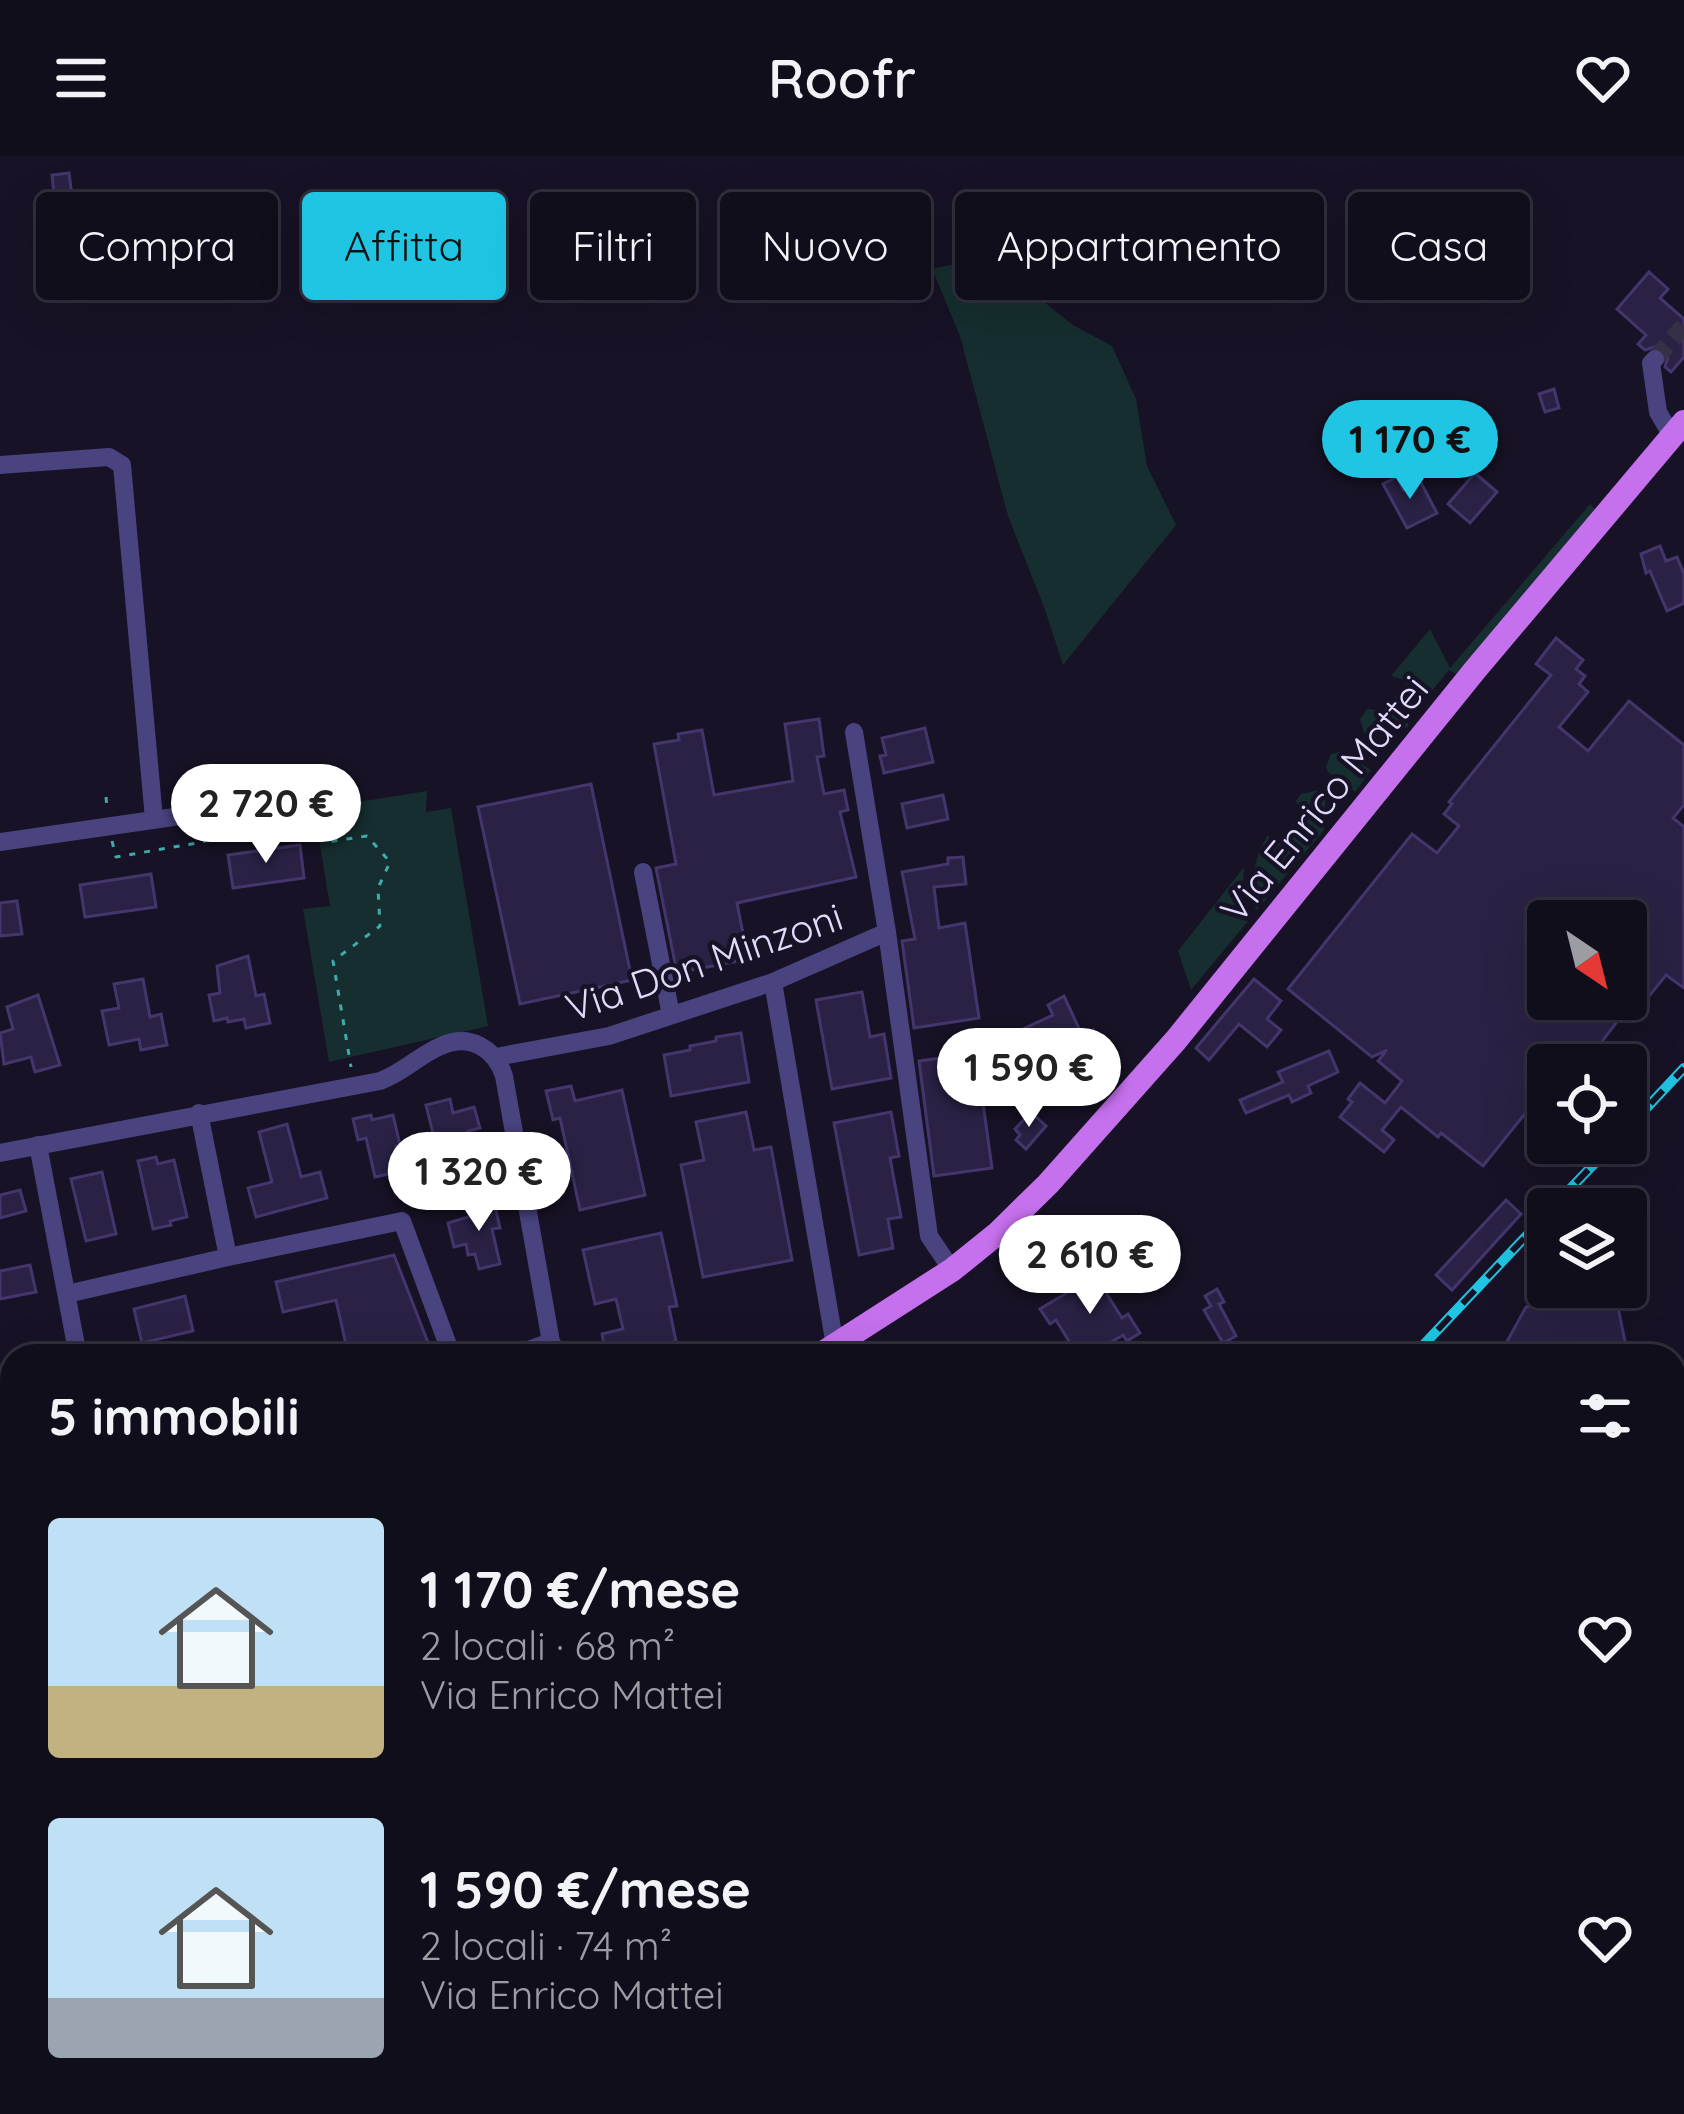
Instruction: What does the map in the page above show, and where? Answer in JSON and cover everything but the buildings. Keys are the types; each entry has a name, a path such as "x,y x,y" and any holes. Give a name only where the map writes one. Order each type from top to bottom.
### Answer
{"main road":[{"name":"Via Enrico Mattei","path":"837,1344 952,1270 1048,1184 1176,1040 1446,705 1678,429"}],"street":[{"path":"1655,359 1651,363 1658,412 1678,429"},
{"path":"0,464 109,458 122,465 154,819"},
{"name":"Via Don Minzoni","path":"0,1153 355,1086 397,1075 441,1046 460,1041 477,1044 496,1057 609,1036 773,982 887,932 854,732"},
{"path":"0,842 306,798 343,811"},
{"path":"643,872 671,1016"},
{"path":"887,932 929,1236 952,1270"},
{"path":"773,982 825,1344"},
{"path":"496,1057 504,1076 551,1344"},
{"path":"199,1113 228,1257"},
{"path":"38,1145 76,1344"},
{"path":"67,1294 402,1221 448,1344"}],"path":[{"path":"106,797 107,816"},
{"path":"111,837 116,857 260,827 308,828 327,842 367,836 390,862 378,888 380,926 333,961 355,1086"}],"green space":[{"path":"955,264 955,300 1042,300 1073,325 1112,346 1136,399 1147,466 1176,525 1063,665 1008,516 960,336 932,269"},
{"path":"1590,504 1595,509 1476,653 1456,674 1449,670 1408,720 1408,727 1365,736 1360,719 1367,709 1383,711 1408,681 1391,676 1430,629 1450,668"},
{"path":"1342,751 1371,770 1355,792 1326,766 1331,754"},
{"path":"1324,789 1324,830 1256,911 1254,872 1268,835 1275,846 1302,814 1296,801 1301,794"},
{"path":"427,791 426,812 451,808 488,1026 329,1062 303,909 330,906 314,809"},
{"path":"1244,867 1242,897 1248,921 1191,990 1178,951"}],"tunnel":[{"path":"1655,359 1684,326"}],"railway":[{"path":"1647,1108 1684,1068"},
{"path":"1571,1188 1594,1164"},
{"path":"1424,1344 1527,1235"}]}
